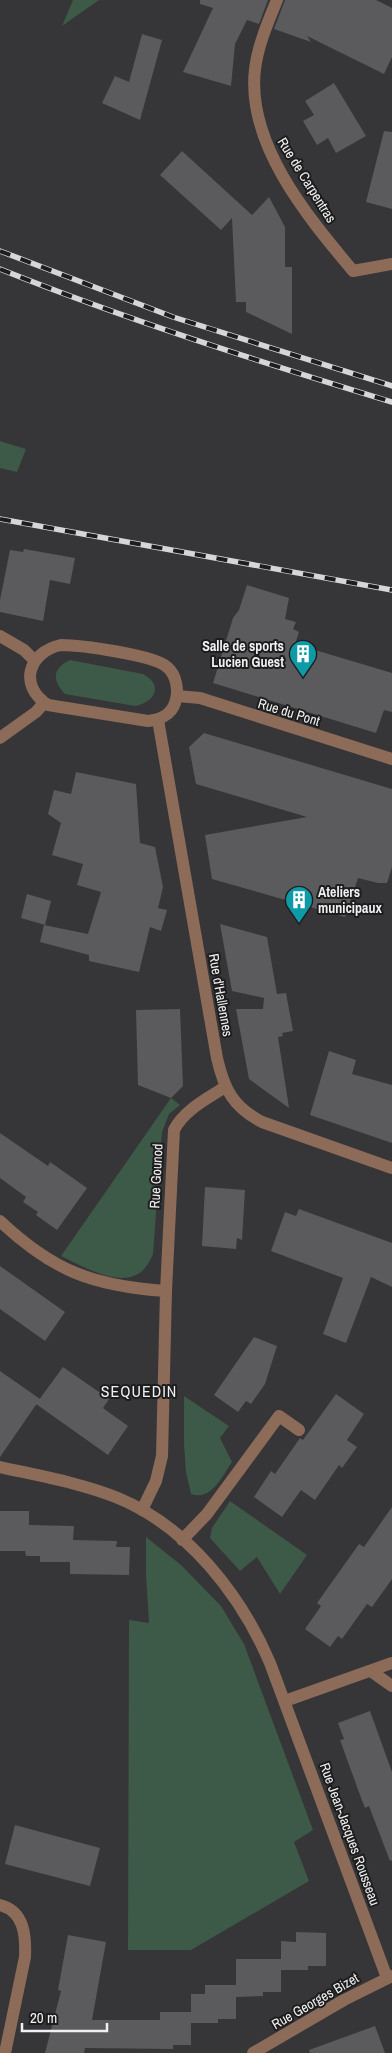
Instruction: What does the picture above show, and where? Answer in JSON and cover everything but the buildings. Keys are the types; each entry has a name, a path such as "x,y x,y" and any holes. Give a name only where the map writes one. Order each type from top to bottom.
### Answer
{"street":[{"name":"Rue de Carpentras","path":"277,0 264,34 255,69 256,108 265,140 306,212 353,271 392,264"},
{"path":"0,636 24,650 34,660"},
{"path":"72,645 158,661 167,667 173,675 177,696 174,706 167,715 158,720 148,721 123,718 58,708 44,703 33,690 30,680 31,670 34,660 50,647 72,645"},
{"name":"Rue du Pont","path":"177,696 200,698 392,759"},
{"path":"0,738 36,712 44,703"},
{"name":"Rue d'Hallennes","path":"158,720 217,1058 225,1087 239,1106 262,1122 392,1168"},
{"name":"Rue Gounod","path":"142,1510 156,1481 162,1456 166,1291 174,1130 179,1120 188,1112 225,1087"},
{"path":"0,1221 24,1244 41,1256 78,1274 118,1286 166,1291"},
{"path":"182,1540 207,1514 279,1416 299,1430"},
{"name":"Rue Jean-Jacques Rousseau","path":"0,1467 99,1491 142,1510 182,1540 219,1578 248,1617 260,1640 390,1977"},
{"path":"285,1701 392,1663"},
{"path":"371,1671 392,1686"},
{"path":"0,1905 16,1913 26,1940 25,1956 5,2053"},
{"name":"Rue Georges Bizet","path":"254,2053 344,2000 390,1977"}],"green space":[{"path":"73,0 99,0 62,26"},
{"path":"0,441 26,449 17,472 0,468"},
{"path":"70,660 143,674 150,678 153,683 154,693 148,701 135,706 65,694 56,680 56,675 60,667"},
{"path":"171,1098 180,1105 169,1114 162,1132 153,1254 145,1268 137,1275 126,1278 115,1277 92,1271 61,1256"},
{"path":"184,1396 229,1426 220,1438 232,1462 216,1486 205,1494 191,1494 186,1472"},
{"path":"230,1501 307,1555 280,1594 257,1557 240,1571 210,1538 212,1528"},
{"path":"146,1537 181,1565 221,1606 244,1644 313,1830 294,1842 309,1881 191,1950 128,1950 129,1620 149,1623"}],"railway":[{"path":"0,251 173,317 392,386"},
{"path":"0,269 97,306 195,340 392,402"},
{"path":"0,519 392,590"}],"place":[{"name":"Salle de sports Lucien Guest","path":"303,678"},
{"name":"Ateliers municipaux","path":"299,924"}],"district":[{"name":"SEQUEDIN","path":"139,1391"}]}
